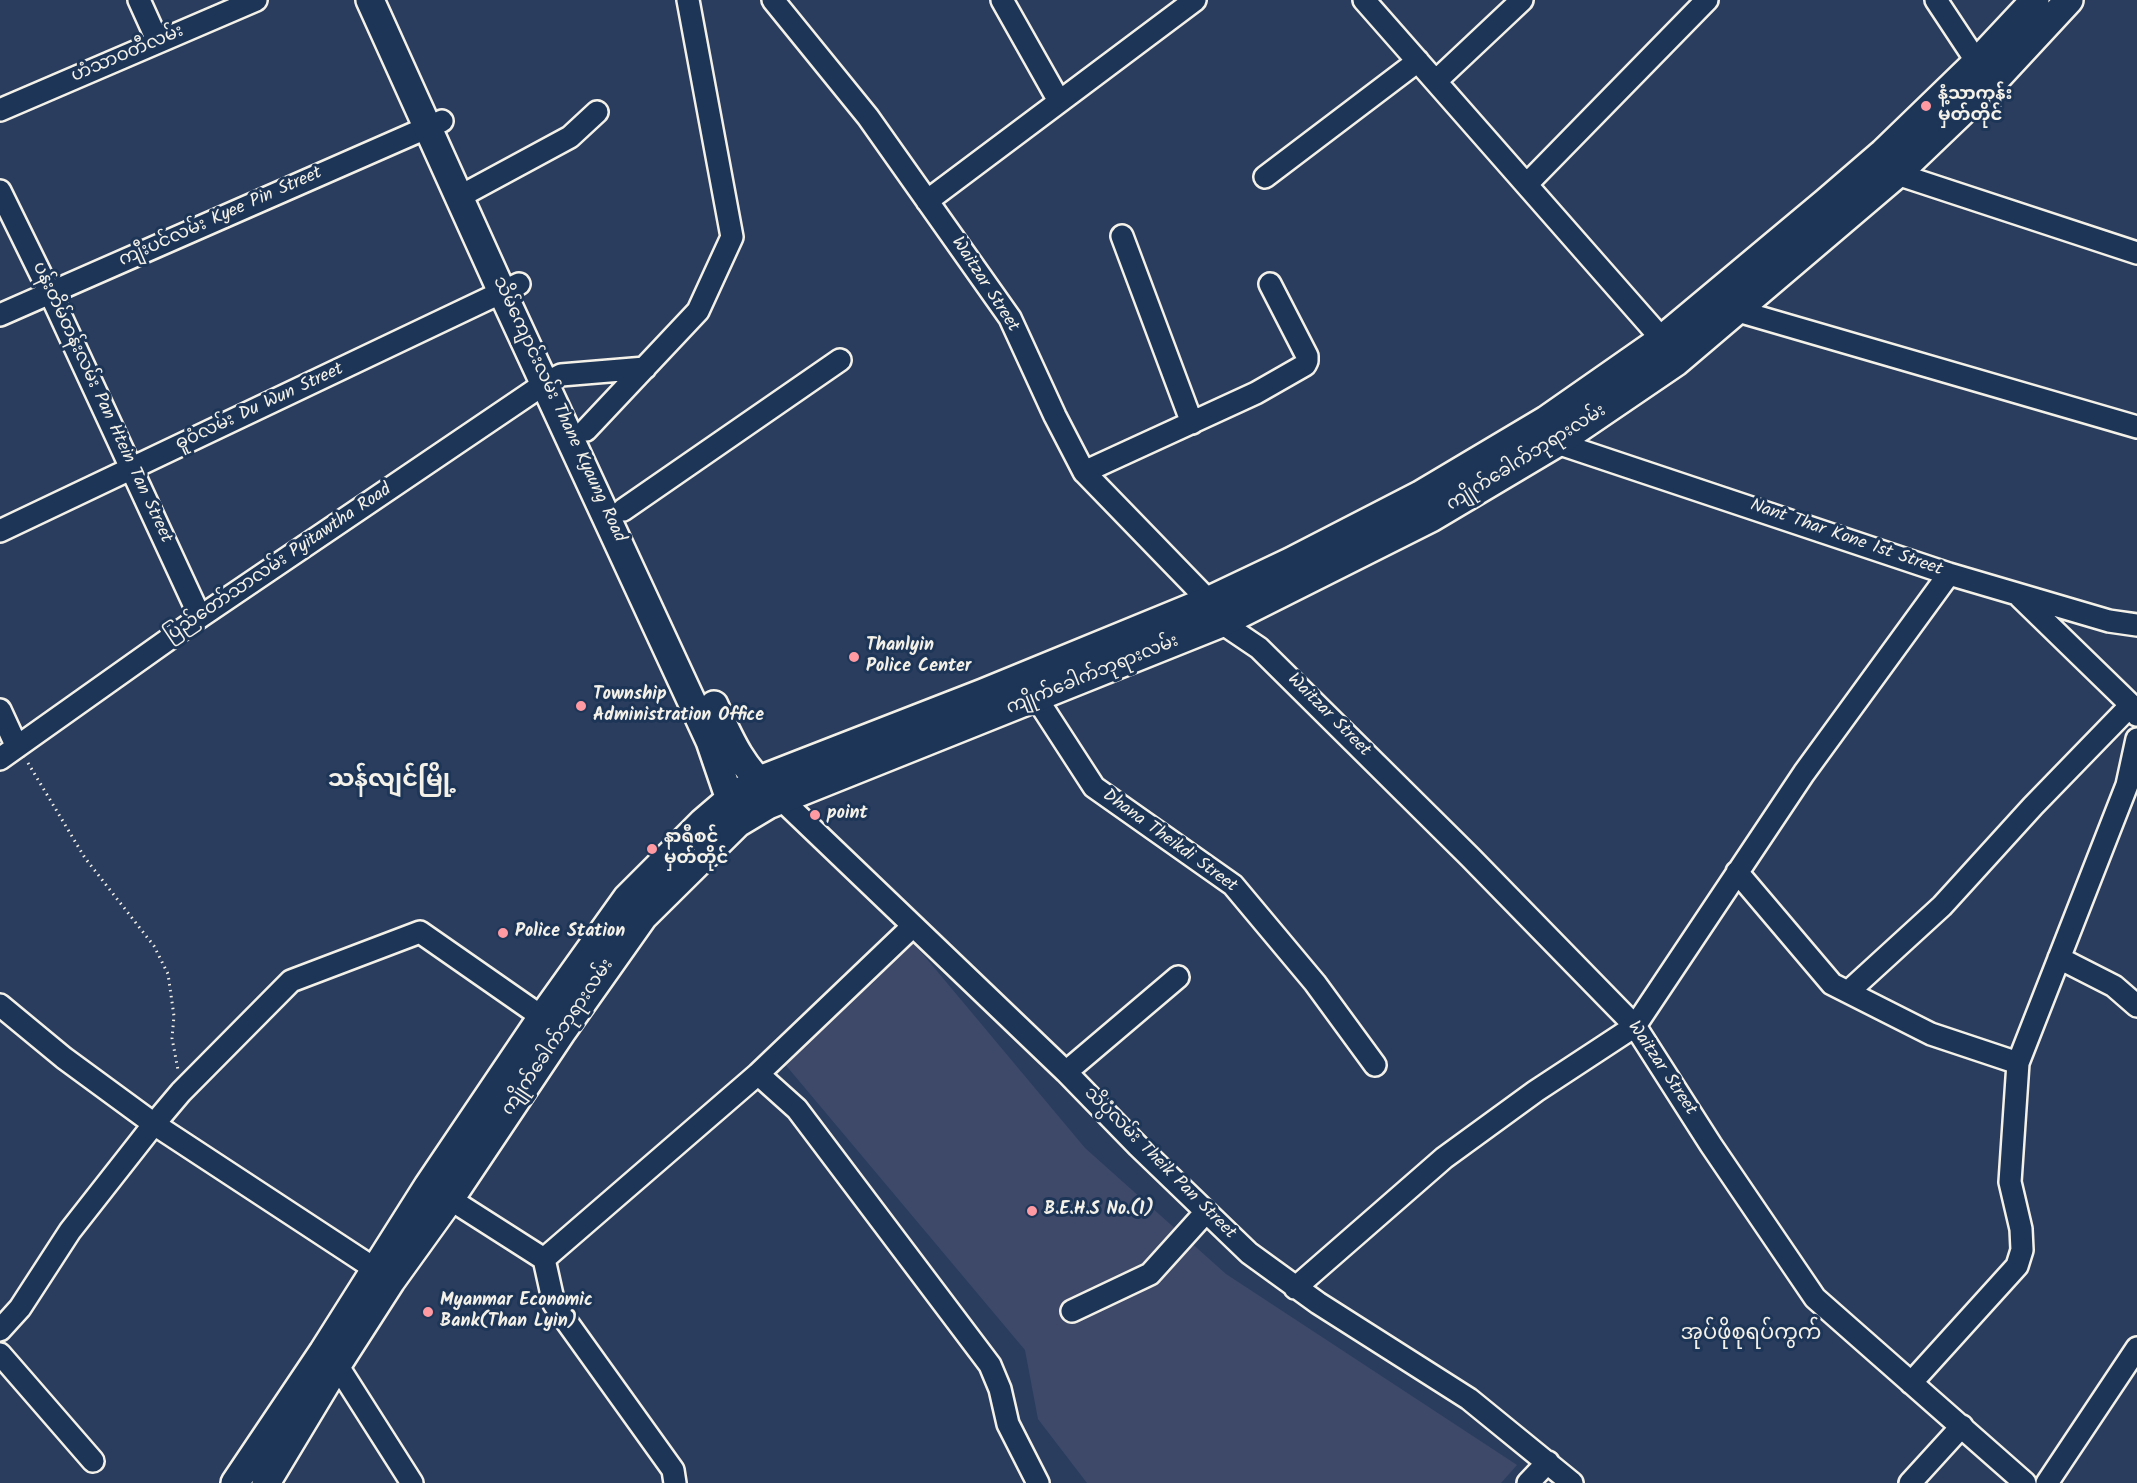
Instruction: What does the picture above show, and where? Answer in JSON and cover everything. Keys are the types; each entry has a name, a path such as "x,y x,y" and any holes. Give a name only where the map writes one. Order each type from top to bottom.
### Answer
{"main road":[{"name":"သိမ်ကျောင်းလမ်း Thane Kyaung Road","path":"370,0 435,124 553,379 606,512 710,741 734,811"},
{"name":"သိမ်ကျောင်းလမ်း Thane Kyaung Road","path":"386,0 435,124"},
{"name":"ကျိုက်ခေါက်ဘုရားလမ်း","path":"235,1483 323,1352 375,1269 439,1192 552,1025 627,898 702,823 734,811 782,800 1037,699 1216,612 1290,562 1420,495 1546,420 1662,339 1883,153 1977,62 2035,0"},
{"name":"ကျိုက်ခေါက်ဘုရားလမ်း","path":"734,811 757,781 982,693 1216,612 1300,586 1431,518 1557,443 1676,362 1897,174 1992,83 2070,0"},
{"name":"သိမ်ကျောင်းလမ်း Thane Kyaung Road","path":"553,379 586,430 729,738 750,773 782,800"},
{"name":"ကျိုက်ခေါက်ဘုရားလမ်း","path":"266,1483 391,1281 439,1192"}],"street":[{"path":"139,0 158,42"},
{"name":"ဟံသာဝတီလမ်း","path":"0,110 256,0"},
{"path":"586,430 698,311 732,237 688,0"},
{"name":"Waitzar Street","path":"773,0 868,117 1010,318 1055,416 1084,472 1216,612 1259,648 1470,857 1635,1026 1711,1145 1815,1298 2025,1483"},
{"path":"1002,0 1059,101"},
{"path":"1364,0 1662,339"},
{"path":"1436,81 1522,0"},
{"path":"1527,184 1707,0"},
{"path":"1936,0 1977,62"},
{"path":"927,201 1190,2"},
{"path":"1265,177 1418,61"},
{"path":"467,193 570,137 597,112"},
{"name":"ကျီးပင်လမ်း Kyee Pin Street","path":"0,315 435,124"},
{"path":"1897,174 2137,253"},
{"name":"ပန်းတိမ်တန်းလမ်း Pan Htein Tan Street","path":"0,191 50,293 200,617"},
{"path":"1122,236 1192,423"},
{"path":"1084,472 1256,393 1305,365 1307,356 1270,284"},
{"name":"ဓူဝံလမ်း Du Wun Street","path":"0,531 511,288"},
{"path":"1738,311 2137,427"},
{"path":"623,510 840,360"},
{"path":"553,379 645,368"},
{"name":"ပြည်တော်သာလမ်း Pyitawtha Road","path":"0,759 200,617 553,379"},
{"name":"Nant Thar Kone 1st Street","path":"1557,443 1949,574 2109,621 2137,625"},
{"path":"1295,1288 1444,1158 1536,1091 1635,1026 1838,725 1949,574"},
{"path":"1848,992 1942,906 2033,806 2134,710 2018,594"},
{"name":"Dhana Theikdi Street","path":"1037,699 1094,787 1233,885 1315,983 1375,1065"},
{"path":"0,710 17,747"},
{"path":"1911,1383 2017,1266 2022,1250 2021,1229 2010,1182 2018,1063 2059,958 2132,790 2137,739"},
{"name":"သိပ္ပံလမ်း Theik Pan Street","path":"782,800 1066,1072 1249,1254 1295,1288 1469,1399 1572,1483"},
{"path":"1737,872 1832,984 1931,1034 2018,1063"},
{"path":"544,1259 758,1074 913,926"},
{"path":"0,1330 20,1308 70,1231 154,1124 182,1092 291,981 420,932 552,1025"},
{"path":"2059,958 2114,986 2137,1006"},
{"path":"1066,1072 1178,977"},
{"path":"0,1005 64,1058 154,1124 375,1269"},
{"path":"758,1074 797,1109 990,1365 1000,1389 1008,1425 1038,1483"},
{"path":"439,1192 544,1259 554,1304 673,1470 675,1483"},
{"path":"1072,1311 1150,1274 1206,1212"},
{"path":"2046,1483 2137,1348"},
{"path":"0,1354 93,1461"},
{"path":"337,1365 412,1483"},
{"path":"1910,1483 1962,1426"},
{"path":"1528,1483 1548,1462"}],"path":[{"path":"17,747 85,858 154,946 168,974 174,1016 172,1038 182,1092"}],"shaded area":[{"name":"B.E.H.S No.(1)","path":"911,940 1085,1148 1226,1274 1517,1465 1501,1483 1087,1483 1038,1419 1025,1350 784,1063"}],"place":[{"name":"နံ့သာကုန်း မှတ်တိုင်","path":"1926,106"},
{"name":"Thanlyin Police Center","path":"854,657"},
{"name":"Township Administration Office","path":"581,706"},
{"name":"point","path":"815,815"},
{"name":"နာရီစင် မှတ်တိုင်","path":"652,849"},
{"name":"Police Station","path":"503,933"},
{"name":"B.E.H.S No.(1)","path":"1032,1211"},
{"name":"Myanmar Economic Bank(Than Lyin)","path":"428,1312"}],"district":[{"name":"သန်လျင်မြို့","path":"392,782"},
{"name":"အုပ်ဖိုစုရပ်ကွက်","path":"1751,1335"}]}
